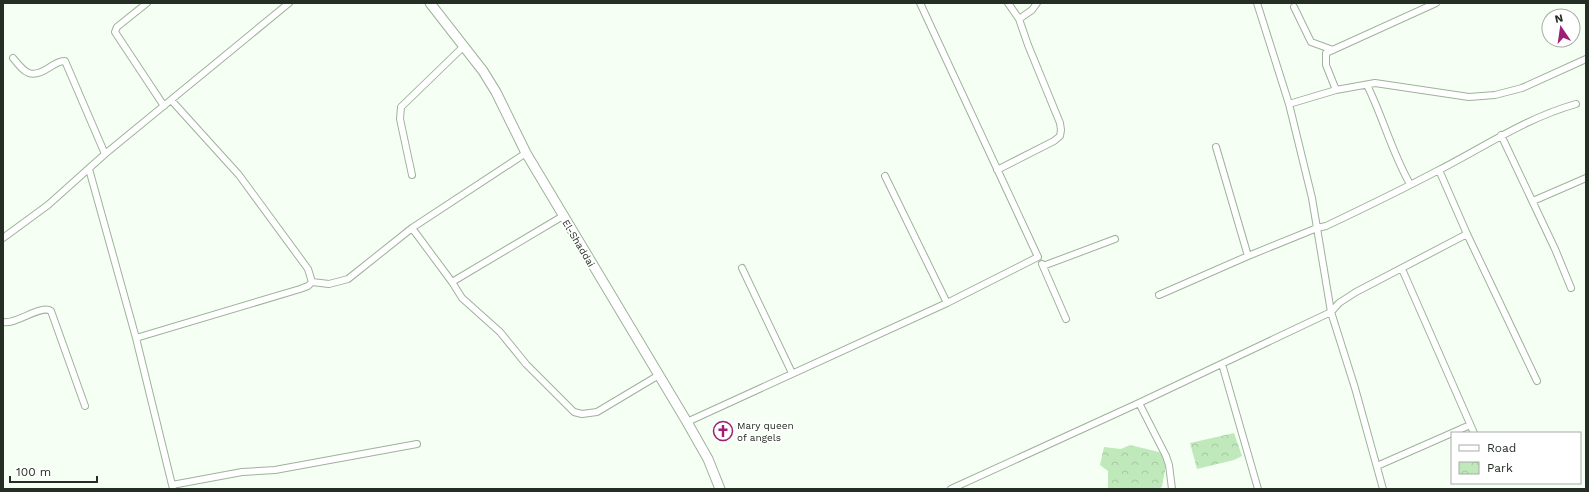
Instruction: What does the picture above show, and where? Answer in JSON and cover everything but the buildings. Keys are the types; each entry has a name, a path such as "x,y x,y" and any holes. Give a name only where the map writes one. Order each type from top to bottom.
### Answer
{"street":[{"path":"147,3 117,27 115,32 164,106"},
{"path":"3,238 48,205 105,154 172,101 289,3"},
{"name":"El-Shaddai","path":"430,3 464,46 496,92 526,153 708,459 720,489"},
{"path":"920,3 1043,266 1066,319"},
{"path":"997,170 1054,141 1060,136 1061,130 1053,103 1032,55 1019,19 1008,3"},
{"path":"1019,19 1032,10 1037,3"},
{"path":"1257,3 1289,104 1312,198 1331,312 1383,489"},
{"path":"1336,90 1326,65 1326,53 1436,3"},
{"path":"1294,6 1311,42 1333,50"},
{"path":"412,176 400,119 401,106 464,46"},
{"path":"13,58 24,72 29,74 46,70 59,62 65,61 105,154"},
{"path":"1289,104 1336,90 1368,84 1383,84 1469,97 1495,95 1522,88 1586,59"},
{"path":"1368,84 1399,165 1410,184"},
{"path":"172,101 257,197 308,269 312,282"},
{"path":"1159,295 1248,256 1317,228 1326,226 1439,170 1501,135 1550,111 1576,104"},
{"path":"1501,135 1533,201 1571,288"},
{"path":"1216,148 1248,256"},
{"path":"312,282 329,284 348,279 412,228 526,153"},
{"path":"88,169 136,338 172,487 253,471 275,470 417,444"},
{"path":"1439,170 1467,234 1537,381"},
{"path":"885,176 947,303"},
{"path":"1533,201 1586,178"},
{"path":"452,282 563,216"},
{"path":"412,228 462,298 500,332 526,364 574,412 582,414 598,412 659,375"},
{"path":"950,489 1139,403 1331,312 1339,304 1356,292 1467,234"},
{"path":"1043,266 1115,239"},
{"path":"687,422 947,303 1038,257"},
{"path":"742,268 792,373"},
{"path":"1402,269 1474,432"},
{"path":"136,338 300,289 308,286 312,282"},
{"path":"3,322 10,322 44,309 51,311 85,406"},
{"path":"1222,364 1258,489"},
{"path":"1139,403 1166,456 1169,464 1172,489"},
{"path":"1454,432 1470,425"},
{"path":"1377,466 1451,433"}],"green space":[{"path":"1234,433 1242,456 1234,460 1197,469 1190,443"},
{"path":"1130,445 1159,452 1167,459 1162,487 1158,489 1108,489 1108,471 1100,465 1104,447 1121,449"}],"place":[{"name":"Mary queen of angels","path":"723,431"}]}
